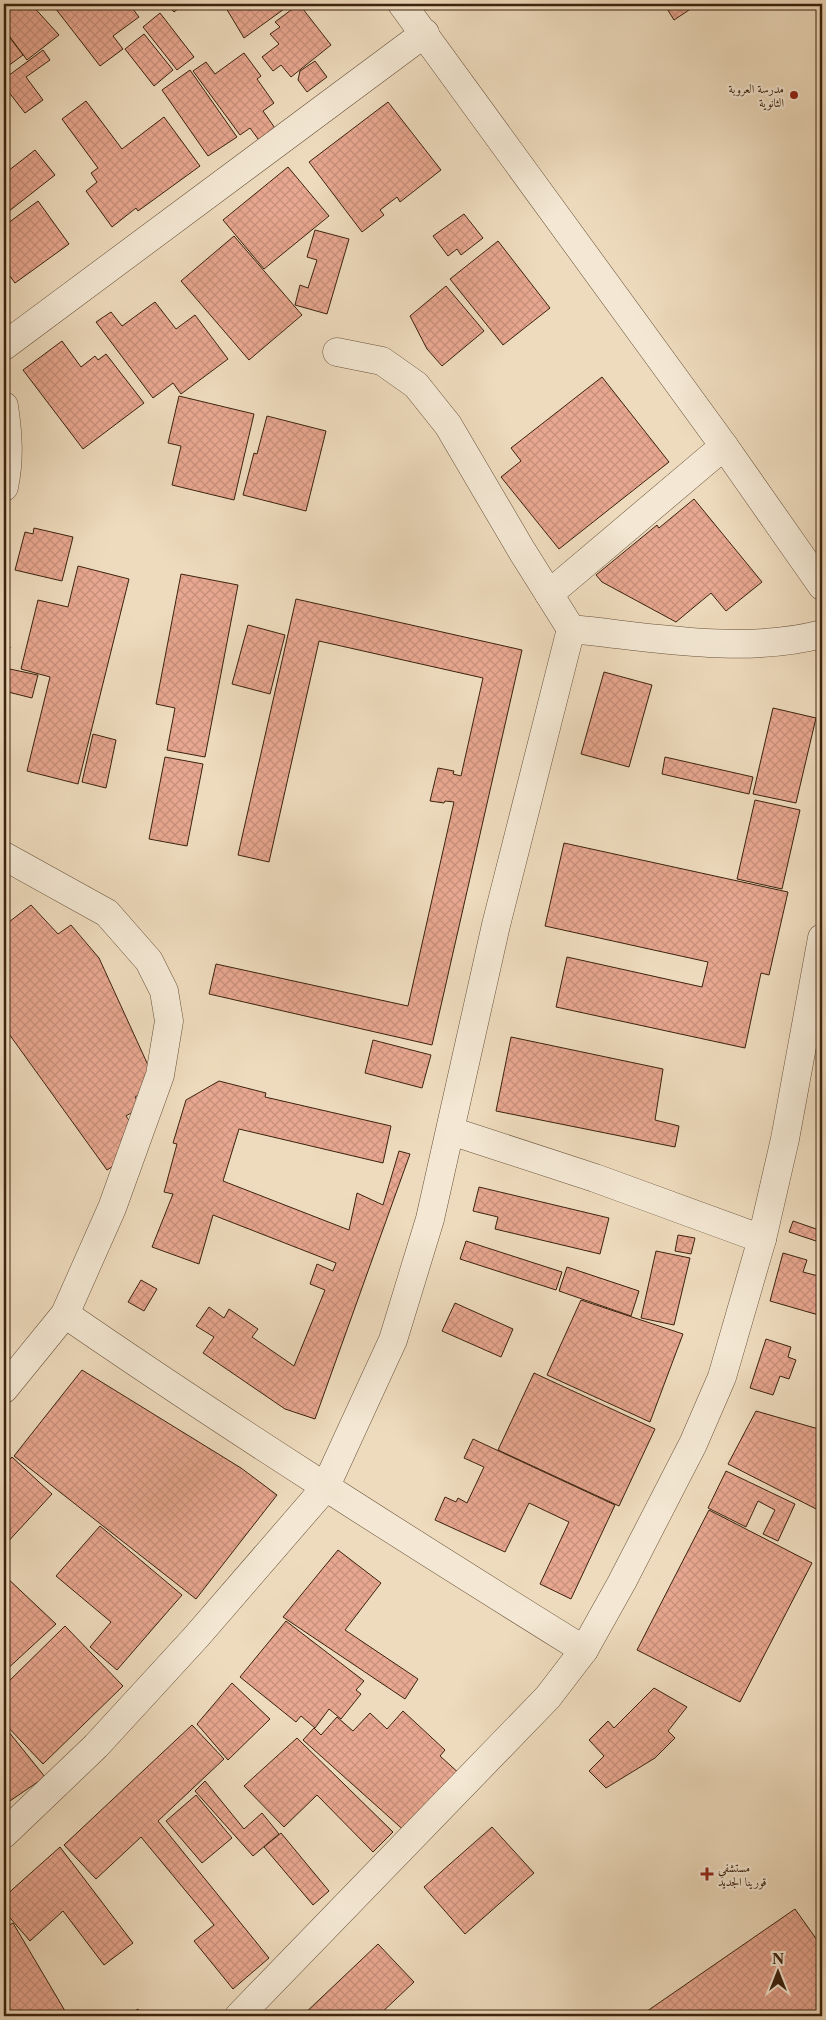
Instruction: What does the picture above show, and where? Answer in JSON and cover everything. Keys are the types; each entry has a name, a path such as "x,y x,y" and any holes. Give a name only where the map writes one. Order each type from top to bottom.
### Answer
{"street":[{"path":"402,4 724,446 822,586"},
{"path":"4,346 425,34"},
{"path":"4,1834 109,1732 197,1636 324,1488 393,1340 430,1219 496,926 571,629 448,425 416,385 382,361 337,352"},
{"path":"4,406 8,432 8,469 4,486"},
{"path":"549,594 724,446"},
{"path":"571,629 737,644 797,640 822,634"},
{"path":"4,856 107,913 149,960 164,991 169,1021 157,1084 112,1208 66,1314 4,1389"},
{"path":"239,2016 548,1696 584,1650 622,1582 693,1444 722,1377 762,1239 785,1139 822,938"},
{"path":"451,1132 595,1178 762,1239"},
{"path":"66,1314 188,1399 324,1488 584,1650"}],"building":[{"path":"4,4 31,4 59,35 27,60 4,29"},
{"path":"52,4 129,4 139,17 113,36 123,49 100,66"},
{"path":"167,4 184,4 174,12"},
{"path":"231,4 291,4 244,38 226,8"},
{"path":"299,4 331,45 291,77 281,65 273,71 262,57 279,44 270,34 280,27 275,22"},
{"path":"664,4 698,4 674,20"},
{"path":"160,13 194,57 177,70 143,27"},
{"path":"4,30 23,55 4,69"},
{"path":"144,34 173,70 154,86 125,49"},
{"path":"43,50 50,60 26,77 43,100 25,113 4,86 4,79"},
{"path":"244,53 261,76 257,79 274,103 263,111 277,131 261,143 250,128 240,135 193,71 206,62 215,74"},
{"path":"315,61 327,77 307,92 298,80 300,71"},
{"path":"190,70 237,137 208,156 162,90"},
{"path":"86,101 122,149 164,117 200,166 138,211 136,208 112,227 86,191 97,182 91,173 98,168 62,119"},
{"path":"388,102 441,170 400,202 397,197 380,210 384,215 362,232 309,162"},
{"path":"35,150 55,175 4,215 4,165 8,171"},
{"path":"288,167 329,216 264,269 223,220"},
{"path":"38,201 69,244 15,283 4,268 4,226"},
{"path":"464,214 483,238 461,255 457,249 448,256 433,236"},
{"path":"315,230 349,239 327,314 295,305 300,285 308,288 317,260 307,257"},
{"path":"234,236 302,315 249,360 181,281"},
{"path":"498,241 550,308 503,345 450,279"},
{"path":"446,286 484,331 442,366 427,349 410,316"},
{"path":"155,302 176,329 195,315 228,359 181,394 173,383 153,398 96,322 111,312 122,326"},
{"path":"62,341 81,367 95,356 98,360 106,354 144,403 83,449 23,370"},
{"path":"602,377 669,462 559,549 501,477 521,461 511,448"},
{"path":"179,396 254,414 234,500 172,485 181,446 168,443"},
{"path":"267,416 326,431 306,511 243,495 254,453 257,454"},
{"path":"694,499 762,582 726,611 711,593 676,622 602,582 596,575 657,525 659,528"},
{"path":"34,528 73,537 62,581 15,570 25,532 33,534"},
{"path":"78,566 129,579 78,784 27,771 50,677 21,669 38,600 68,607"},
{"path":"181,574 238,585 205,757 167,750 175,708 156,704"},
{"path":"296,599 522,650 432,1045 209,994 216,964 408,1006 454,802 430,801 438,768 454,771 453,774 461,776 483,678 319,641 269,862 238,855"},
{"path":"248,625 285,635 270,694 232,684"},
{"path":"4,646 10,647 5,668 38,675 32,698 4,691"},
{"path":"604,672 652,685 629,767 581,754"},
{"path":"773,708 816,718 796,803 753,794"},
{"path":"93,734 116,740 106,788 82,782"},
{"path":"165,757 203,764 187,846 149,839"},
{"path":"665,757 753,777 749,794 662,774"},
{"path":"755,800 800,810 782,889 737,879"},
{"path":"564,843 788,892 769,975 761,973 745,1048 556,1007 567,957 702,987 708,962 545,926"},
{"path":"31,905 58,934 71,925 99,958 153,1076 147,1090 135,1097 141,1107 126,1116 137,1132 121,1143 129,1156 107,1170 4,1027 4,924"},
{"path":"511,1037 663,1069 655,1120 679,1126 675,1147 496,1111"},
{"path":"373,1040 431,1055 422,1088 365,1073"},
{"path":"219,1081 266,1093 265,1097 391,1126 383,1163 239,1129 223,1181 349,1230 357,1193 383,1205 399,1151 410,1154 315,1419 285,1409 203,1353 214,1337 196,1326 209,1307 224,1318 229,1309 258,1329 252,1337 294,1366 325,1290 310,1284 317,1264 333,1271 336,1263 213,1215 199,1264 152,1247 173,1194 164,1192 177,1144 173,1143 186,1100"},
{"path":"479,1187 609,1218 600,1254 495,1229 498,1217 473,1211"},
{"path":"793,1221 822,1231 819,1242 789,1232"},
{"path":"678,1235 695,1238 691,1254 675,1251"},
{"path":"466,1241 562,1272 556,1290 460,1259"},
{"path":"656,1251 690,1258 674,1325 641,1318"},
{"path":"783,1253 807,1260 803,1272 822,1277 822,1316 770,1301"},
{"path":"567,1267 639,1291 631,1316 559,1291"},
{"path":"141,1280 157,1289 144,1311 128,1302"},
{"path":"581,1300 683,1334 650,1422 547,1375"},
{"path":"455,1303 513,1329 501,1357 442,1331"},
{"path":"766,1339 791,1347 788,1357 796,1360 789,1379 780,1376 773,1395 750,1388"},
{"path":"82,1370 241,1468 277,1495 196,1599 14,1456"},
{"path":"534,1373 655,1429 619,1506 498,1450"},
{"path":"756,1411 822,1430 822,1512 728,1464"},
{"path":"473,1439 615,1505 571,1599 540,1584 569,1522 529,1503 505,1552 435,1520 445,1497 456,1502 458,1498 467,1503 484,1467 464,1458"},
{"path":"12,1457 52,1494 4,1546 4,1466"},
{"path":"726,1471 795,1504 778,1541 763,1534 775,1510 758,1501 746,1527 708,1508"},
{"path":"709,1510 812,1563 740,1702 637,1650"},
{"path":"100,1526 182,1595 117,1670 90,1647 111,1622 56,1576"},
{"path":"338,1550 381,1583 345,1630 418,1679 405,1699 283,1617"},
{"path":"4,1575 56,1624 4,1672"},
{"path":"286,1621 364,1681 356,1690 361,1694 341,1719 329,1709 315,1728 301,1716 296,1722 240,1677"},
{"path":"65,1626 123,1686 43,1764 4,1723 4,1686"},
{"path":"232,1683 270,1719 228,1760 197,1724"},
{"path":"654,1688 687,1707 668,1731 675,1738 655,1758 606,1788 589,1771 604,1756 589,1740 608,1721 614,1728"},
{"path":"403,1711 445,1750 440,1756 461,1775 408,1834 303,1740 314,1728 321,1735 337,1717 353,1731 370,1713 387,1729"},
{"path":"192,1725 224,1759 158,1821 269,1958 233,1989 194,1941 214,1925 141,1837 96,1879 64,1845"},
{"path":"4,1726 45,1777 4,1805"},
{"path":"297,1738 393,1832 373,1852 317,1795 284,1827 244,1786"},
{"path":"205,1781 244,1829 262,1813 279,1834 253,1856 195,1791"},
{"path":"196,1795 232,1838 202,1863 166,1821"},
{"path":"492,1827 534,1873 465,1934 424,1887"},
{"path":"281,1833 329,1891 313,1905 264,1847"},
{"path":"60,1847 133,1943 104,1965 63,1911 30,1941 4,1911 4,1897"},
{"path":"795,1909 822,1947 822,2016 640,2016"},
{"path":"13,1923 68,2016 4,2016 4,1928"},
{"path":"378,1944 414,1982 378,2016 302,2016"},
{"path":"138,2009 143,2016 127,2016"}],"place":[{"name":"مدرسة العروبة الثانوية","path":"794,95"},
{"name":"مستشفي قورينا الجديد","path":"707,1874"}]}
